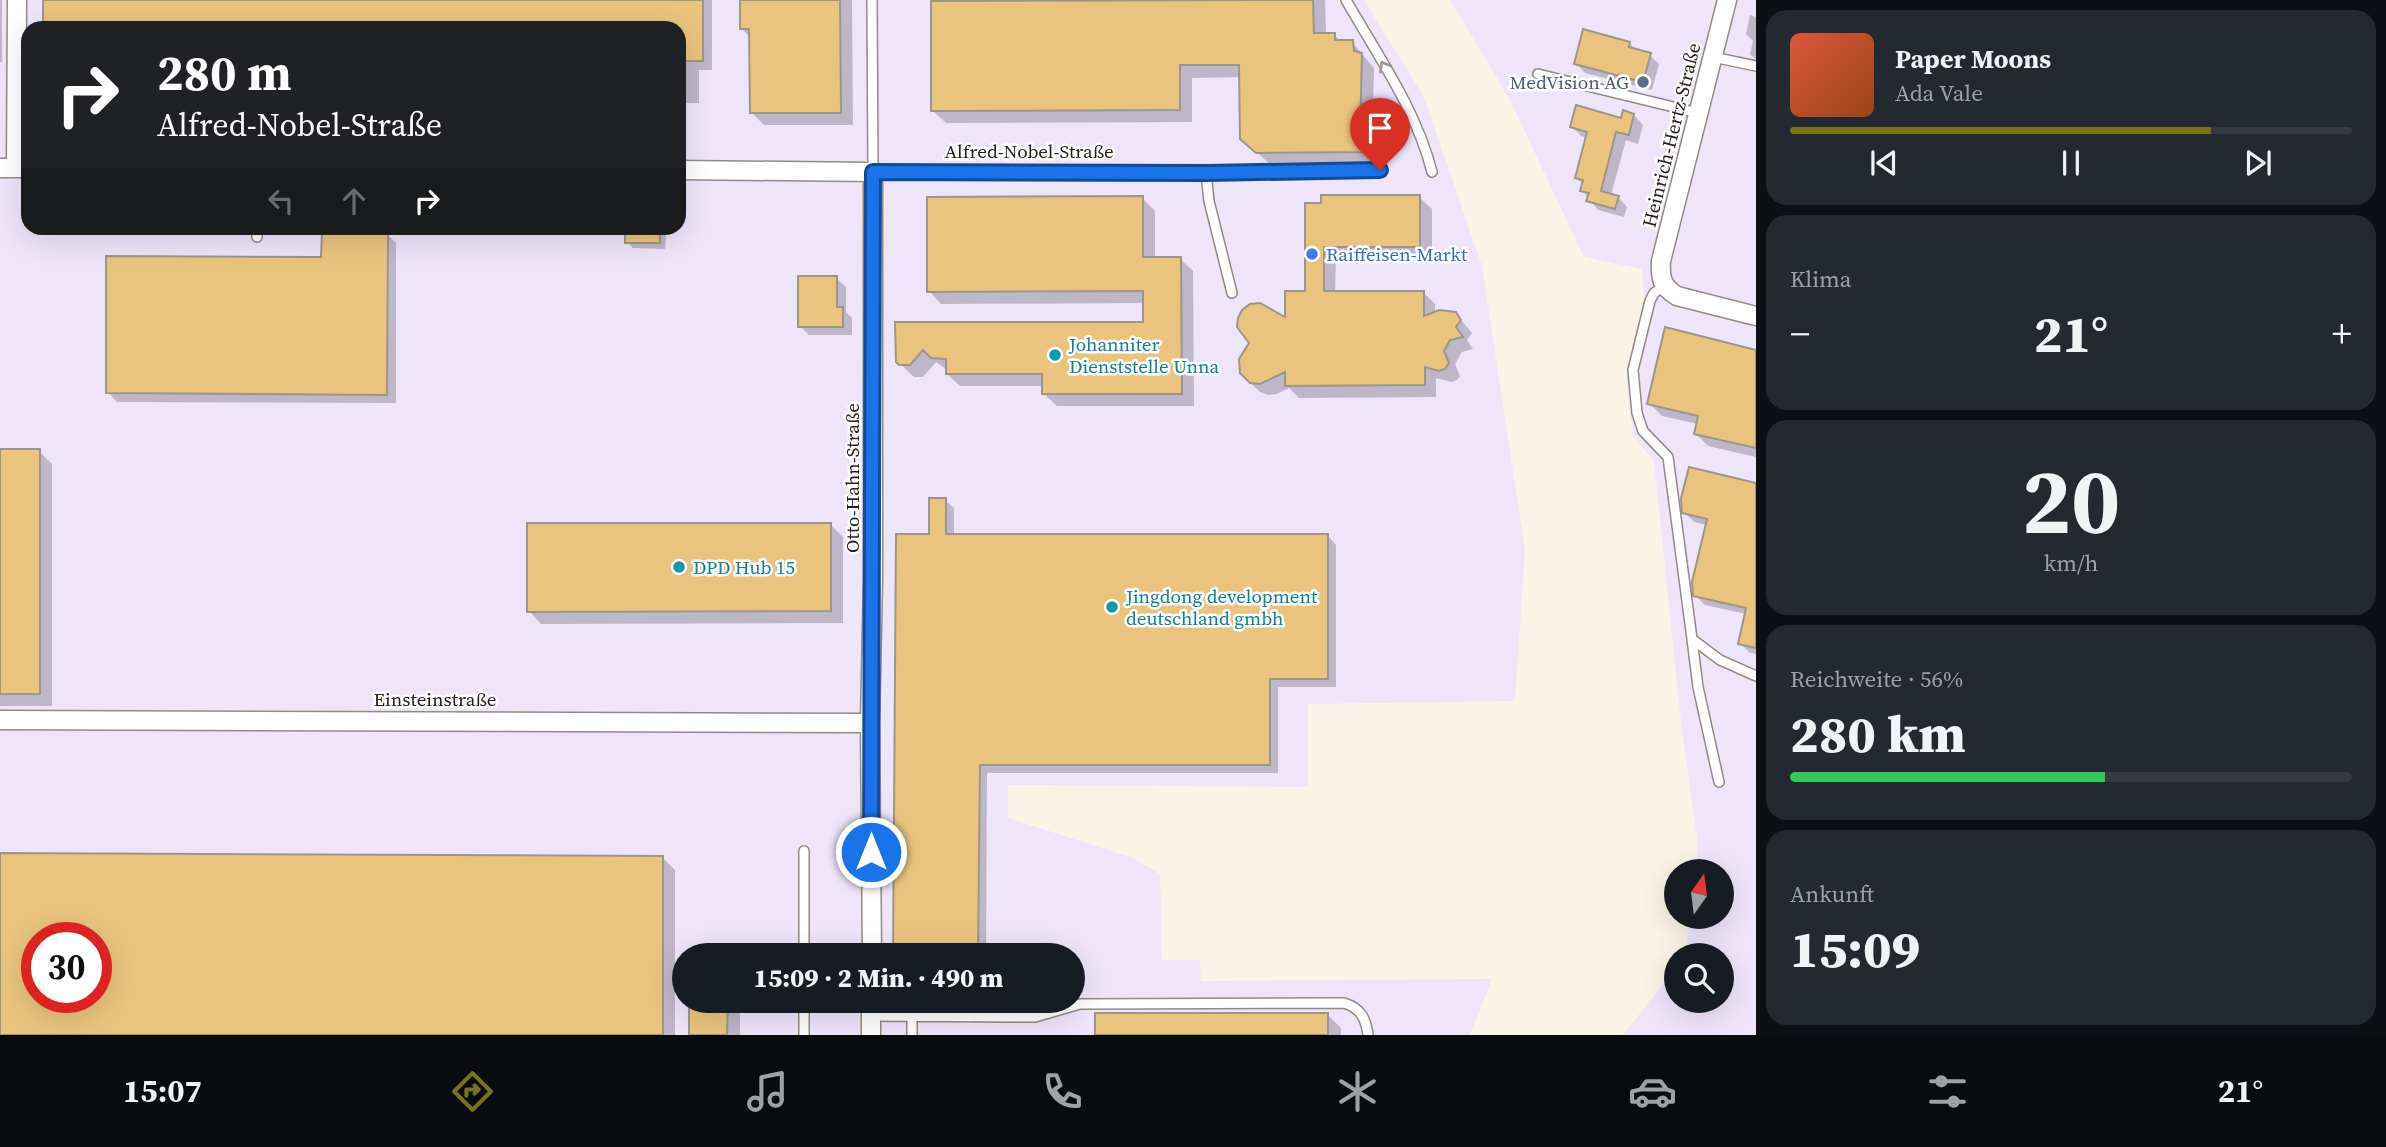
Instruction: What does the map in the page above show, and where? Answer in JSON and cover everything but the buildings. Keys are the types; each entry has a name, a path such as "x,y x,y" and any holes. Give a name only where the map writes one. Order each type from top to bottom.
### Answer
{"street":[{"path":"15,168 17,0"},
{"name":"Heinrich-Hertz-Straße","path":"1663,284 1661,261 1727,0"},
{"name":"Alfred-Nobel-Straße","path":"686,170 873,172"},
{"name":"Otto-Hahn-Straße","path":"872,943 870,723 873,578 873,172"},
{"path":"1663,284 1676,296 1756,316"},
{"name":"Einsteinstraße","path":"0,720 870,723"},
{"path":"872,1013 872,1035"}],"lane":[{"name":"Otto-Hahn-Straße","path":"872,0 873,172"},
{"path":"1346,0 1414,117 1432,172"},
{"path":"1713,57 1756,66"},
{"path":"1538,74 1698,113"},
{"name":"Alfred-Nobel-Straße","path":"873,172 1206,173 1380,170"},
{"path":"1206,173 1209,201 1232,293"},
{"path":"1663,284 1650,301 1633,370 1637,414 1643,431 1668,457 1698,687 1718,782"},
{"path":"1692,639 1720,660 1756,676"},
{"path":"804,850 804,943"},
{"path":"890,1013 912,1018 1035,1017 1080,1004 1345,1003 1360,1011 1368,1035"},
{"path":"804,1013 804,1035"},
{"path":"912,1018 912,1035"}],"shaded area":[{"path":"0,0 1364,0 1424,97 1482,266 1525,551 1515,701 1308,704 1308,787 1008,785 1008,818 1133,858 1160,874 1162,960 1200,960 1201,981 1492,979 1470,1035 0,1035"},
{"path":"1450,0 1756,0 1756,1035 1623,1035 1664,983 1664,1013 1734,1013 1734,943 1687,943 1688,929 1734,929 1734,859 1696,859 1698,846 1681,722 1654,461 1633,436 1626,376 1645,305 1642,269 1584,257 1509,98"}],"place":[{"name":"MedVision AG","path":"1643,82"},
{"name":"Raiffeisen-Markt","path":"1312,254"},
{"name":"Johanniter Dienststelle Unna","path":"1055,355"},
{"name":"DPD Hub 15","path":"679,567"},
{"name":"Jingdong development deutschland gmbh","path":"1112,607"}],"route":[{"path":"871,852 873,172 1206,173 1380,170"}]}
